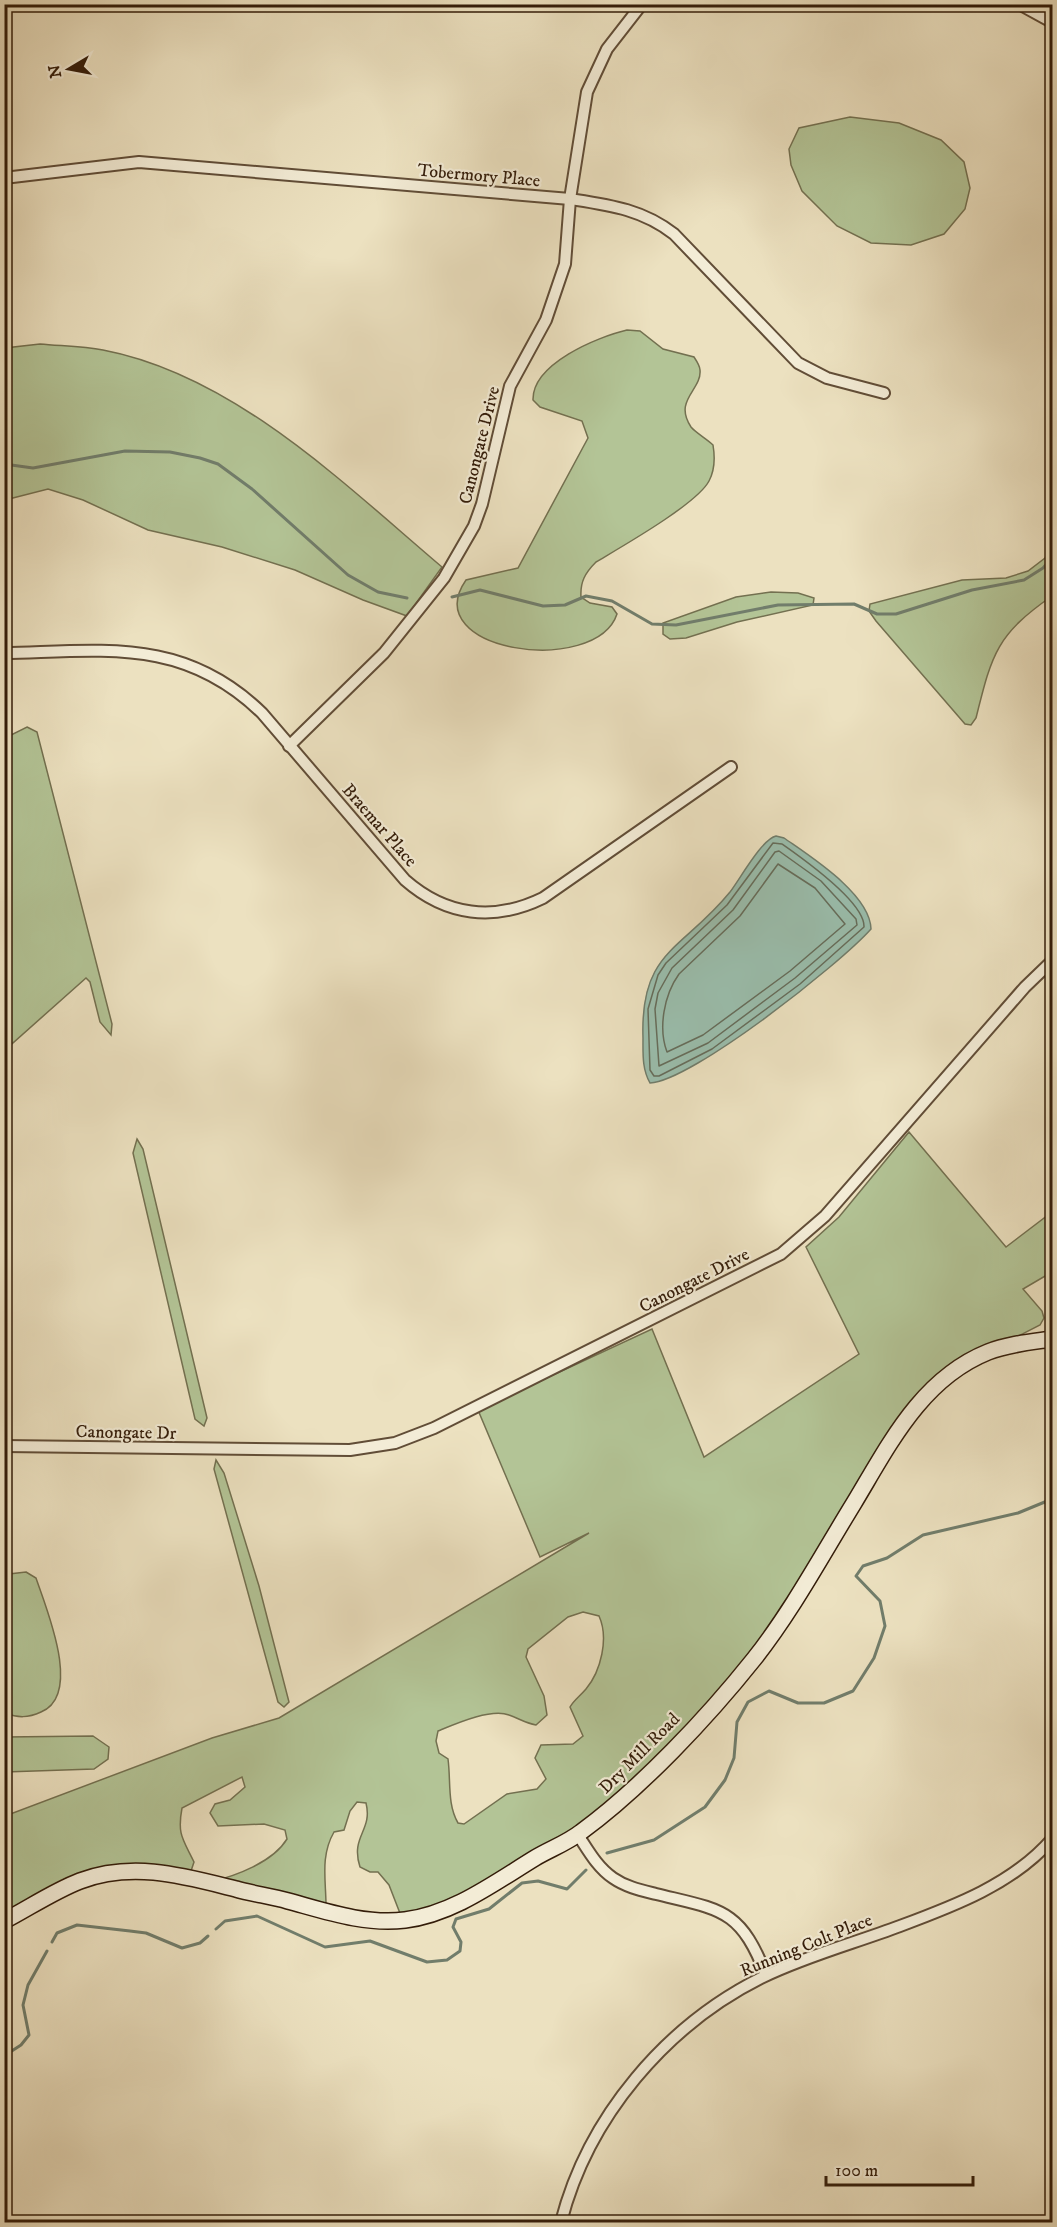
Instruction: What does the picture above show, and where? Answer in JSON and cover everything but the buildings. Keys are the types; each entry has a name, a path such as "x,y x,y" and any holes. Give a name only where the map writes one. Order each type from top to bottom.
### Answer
{"street":[{"name":"Canongate Drive","path":"289,746 384,653 444,579 463,550 482,504 510,386 546,320 560,282 568,247 570,200 586,92 607,49 642,4"},
{"path":"1019,4 1053,22"},
{"name":"Tobermory Place","path":"4,178 139,162 570,200 635,211 663,225 798,363 827,378 884,393"},
{"name":"Braemar Place","path":"4,653 129,651 184,662 213,675 240,693 262,713 405,880 429,898 445,906 477,913 512,910 543,898 731,767"},
{"name":"Canongate Drive","path":"248,1449 350,1450 387,1444 422,1434 781,1254 825,1216 1024,987 1053,961"},
{"name":"Dry Mill Road","path":"4,1922 80,1881 111,1872 149,1870 195,1878 323,1912 369,1920 403,1921 436,1914 465,1899 578,1835 628,1796 755,1658 808,1579 893,1437 924,1395 952,1372 985,1353 1053,1339"},
{"name":"Canongate Dr","path":"4,1446 248,1449"},
{"path":"578,1835 601,1868 622,1884 712,1908 736,1922 753,1944 766,1976"},
{"name":"Running Colt Place","path":"561,2223 566,2203 592,2144 622,2095 672,2040 713,2005 766,1976 972,1897 1022,1867 1053,1839"}],"shaded area":[{"path":"850,117 899,123 941,140 964,162 970,188 965,209 944,234 911,245 871,243 837,226 802,191 791,165 789,149 799,128"},
{"path":"627,330 640,331 663,349 694,357 697,361 700,368 699,377 686,402 685,410 691,427 713,445 714,463 711,477 702,490 675,513 596,562 589,570 582,582 581,597 590,603 612,607 617,614 602,634 578,645 547,650 515,648 486,639 466,625 457,605 466,580 518,568 588,438 582,421 540,407 533,400 536,387 543,375 568,354 600,339"},
{"path":"40,344 103,350 151,363 197,383 242,408 285,437 326,468 442,567 407,616 363,600 295,570 222,547 148,530 83,500 48,489 5,500 5,348"},
{"path":"1052,547 1052,596 1019,623 999,648 987,677 976,718 971,725 965,724 876,621 869,611 870,604 962,580 1006,578 1028,571 1045,558"},
{"path":"771,592 798,593 814,598 813,605 737,622 686,638 670,639 663,634 663,623 736,597"},
{"path":"27,727 37,732 112,1024 111,1035 100,1022 90,982 86,978 5,1050 5,738"},
{"path":"909,1132 1006,1247 1052,1212 1052,1272 1023,1289 1042,1311 1044,1318 1040,1325 985,1353 924,1395 755,1658 628,1796 475,1894 403,1921 389,1885 378,1872 370,1872 360,1867 358,1848 367,1820 366,1803 357,1802 350,1811 344,1830 334,1832 329,1842 325,1861 326,1913 210,1882 253,1867 273,1855 287,1839 285,1830 264,1824 218,1826 210,1813 215,1804 230,1800 245,1787 242,1777 182,1808 181,1831 194,1862 189,1877 114,1872 5,1921 5,1816 212,1738 279,1718 589,1533 540,1557 478,1410 652,1329 704,1457 859,1354 806,1247 839,1217","holes":["583,1612 599,1616 603,1634 599,1664 591,1682 570,1707 583,1736 573,1744 541,1745 535,1758 546,1779 537,1789 507,1794 464,1824 458,1823 452,1808 448,1759 439,1753 436,1741 438,1731 483,1715 501,1713 536,1725 547,1715 544,1696 526,1657 528,1649 568,1617"]},
{"path":"137,1139 143,1149 207,1418 204,1426 195,1419 133,1153"},
{"path":"216,1460 224,1473 259,1586 289,1702 284,1707 278,1702 214,1469"},
{"path":"26,1572 36,1578 53,1629 61,1670 59,1688 53,1703 41,1712 23,1717 5,1713 5,1580 9,1574"},
{"path":"93,1736 109,1747 108,1759 94,1769 5,1772 5,1737"}],"water":[{"path":"776,836 784,838 809,855 850,890 868,916 871,929 799,993 730,1043 670,1077 650,1083 643,1061 644,1009 649,986 657,969 667,954 730,892 764,844"}],"waterway":[{"path":"4,464 33,468 125,451 170,452 200,458 218,464 252,489 348,575 378,592 407,598"},
{"path":"452,597 480,590 543,606 565,605 586,596 612,601 652,624 676,625 778,605 854,604 877,614 896,614 972,590 1024,580 1043,568 1052,558"},
{"path":"607,1853 654,1840 705,1807 725,1780 734,1758 737,1722 748,1702 769,1691 798,1703 824,1703 853,1691 874,1658 885,1626 880,1601 856,1576 863,1566 887,1558 923,1535 1018,1513 1052,1499"},
{"path":"216,1929 225,1921 257,1916 325,1947 370,1941 427,1962 447,1960 460,1951 461,1942 453,1927 456,1919 489,1909 522,1883 538,1881 567,1889 586,1870"},
{"path":"52,1942 57,1933 77,1925 146,1933 182,1948 200,1943 208,1936"},
{"path":"4,2056 21,2045 29,2035 23,2005 28,1985 47,1951"}]}
